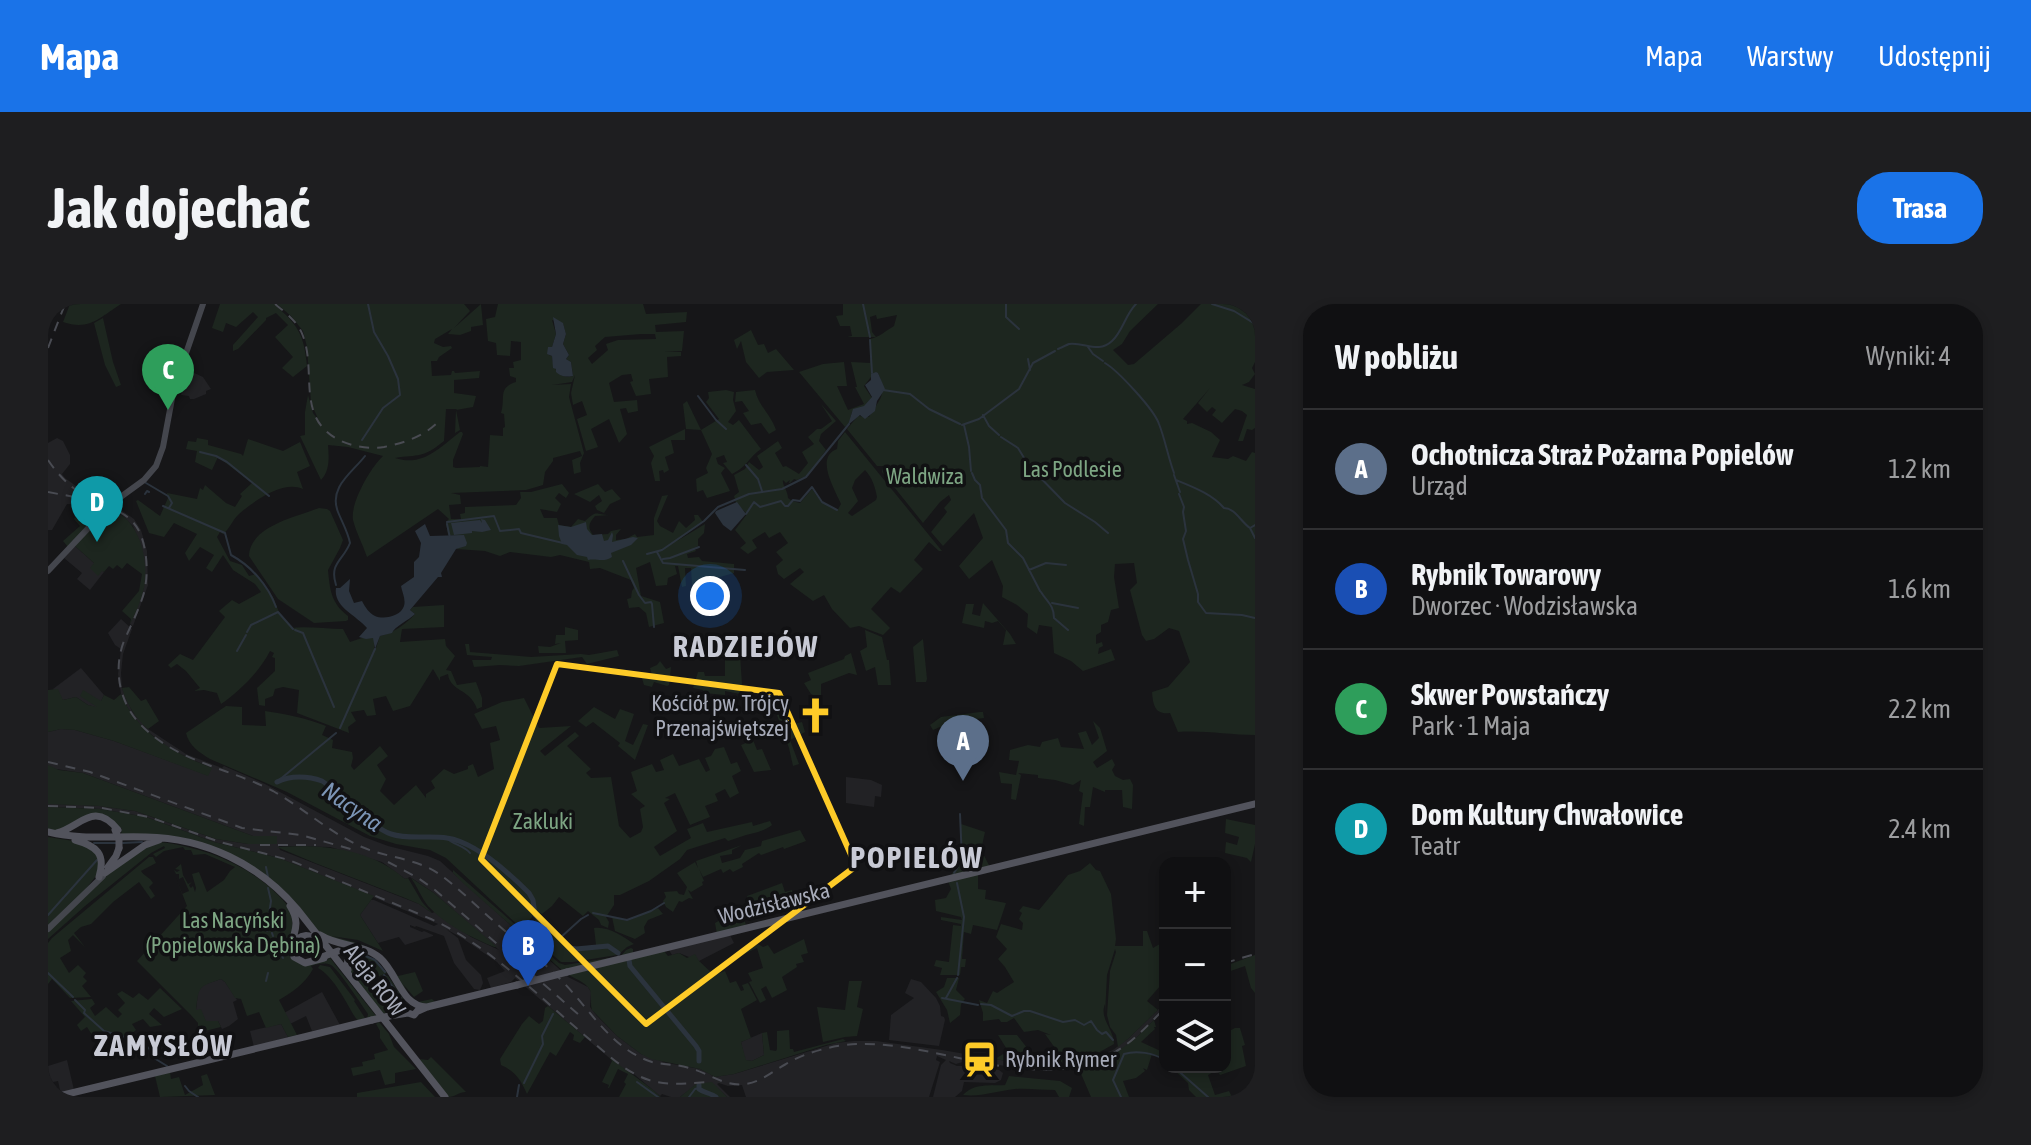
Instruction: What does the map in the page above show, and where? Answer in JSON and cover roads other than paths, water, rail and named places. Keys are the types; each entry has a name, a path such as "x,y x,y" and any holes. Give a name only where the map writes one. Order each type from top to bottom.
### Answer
{"main road":[{"path":"48,571 111,504 148,476 156,466 163,447 173,391 203,304"},
{"name":"Wodzisławska","path":"412,1008 427,1007 639,952 1255,804"},
{"path":"48,929 116,860 121,839 107,820 92,817 80,820 65,831 50,834"},
{"path":"93,837 83,829 88,820 103,820 116,830"},
{"name":"Aleja ROW","path":"50,834 152,837 195,844 226,854 260,874 286,897 310,925 443,1097"},
{"name":"Aleja ROW","path":"50,834 73,839 184,842 240,865 264,881 286,901 443,1097"},
{"path":"73,839 88,844 98,852 102,875"},
{"path":"102,875 145,845 159,840"},
{"path":"286,901 297,922 291,946 294,957 300,962 359,950"},
{"path":"55,1097 398,1014 412,1008 382,964 359,950 330,940 310,925"},
{"path":"323,946 313,937 304,935 297,939 293,949 304,961 323,957"},
{"path":"352,979 347,961 359,950"}],"waterway":[{"path":"362,440 383,408 400,395 398,379 374,332 368,304"},
{"path":"863,304 870,337"},
{"path":"1006,304 1006,317 1019,329"},
{"path":"1058,349 1069,344 1107,345 1116,337 1136,304"},
{"path":"1212,304 1234,311 1255,324"},
{"path":"870,340 872,373"},
{"path":"1088,347 1103,361"},
{"path":"962,425 979,419 1019,389 1033,363 1055,351"},
{"path":"1028,359 1030,370"},
{"path":"1105,363 1135,390 1156,417 1174,473"},
{"path":"883,390 910,394 929,409 960,424"},
{"path":"698,396 726,429"},
{"path":"983,415 999,435"},
{"path":"647,554 662,550 704,521 718,507 749,494 782,489 806,477 849,424"},
{"path":"964,425 971,471"},
{"path":"1001,437 1018,448 1029,466 1065,503 1108,533"},
{"path":"200,452 227,462 269,496"},
{"path":"336,585 334,572 350,543 338,512 336,495 343,481 365,456"},
{"path":"746,465 758,479 762,491"},
{"path":"972,473 980,485 982,498 1006,530 1008,543 1023,558 1040,591"},
{"path":"1174,475 1180,492"},
{"path":"1176,480 1208,495 1235,513 1250,528 1255,525"},
{"path":"146,483 168,496 172,503 169,508"},
{"path":"746,514 754,502 760,507 781,501 788,506 793,500 800,501 812,487 822,502 837,510"},
{"path":"145,494 149,492"},
{"path":"1179,494 1184,507 1186,531 1183,539 1198,602 1206,613 1255,618"},
{"path":"163,506 225,533 231,555 258,577 276,607"},
{"path":"447,522 494,516 500,531 519,529 521,533 563,543"},
{"path":"447,524 450,538"},
{"path":"1250,528 1255,538"},
{"path":"663,559 699,547"},
{"path":"657,552 663,563 745,570"},
{"path":"623,561 639,595 645,603 652,604 654,627"},
{"path":"1029,570 1046,563 1066,565"},
{"path":"1041,592 1054,618 1068,630"},
{"path":"1052,603 1078,608"},
{"path":"247,632 251,625 278,612 293,629"},
{"path":"295,630 303,633 334,707"},
{"path":"237,651 246,635"},
{"path":"340,728 375,649"},
{"path":"278,781 336,733"},
{"name":"Nacyna","path":"277,782 300,777 322,781 375,825 391,834 447,838 469,846 502,868 529,893 535,915 570,948 608,946 618,953"},
{"path":"954,873 962,860 960,814"},
{"name":"Nacyna","path":"447,838 470,853"},
{"path":"123,843 142,842"},
{"path":"94,843 117,843"},
{"path":"65,896 97,860"},
{"path":"266,867 268,877"},
{"path":"957,883 964,917 958,975"},
{"path":"268,888 271,901 269,914"},
{"path":"48,915 64,897"},
{"path":"593,913 627,920 664,903"},
{"path":"560,938 588,915"},
{"path":"266,921 267,916"},
{"path":"276,939 283,958"},
{"path":"361,954 375,960 385,972"},
{"name":"Nacyna","path":"629,960 630,966 696,1046 699,1061"},
{"path":"48,973 73,997"},
{"path":"266,981 268,973"},
{"path":"384,975 401,998"},
{"path":"946,998 957,978"},
{"path":"942,998 978,1005"},
{"path":"75,1000 104,1031 128,1038"},
{"path":"981,1004 991,1005 1012,1016 1030,1011 1063,1022 1075,1020 1084,1025 1091,1021 1097,1030 1102,1034 1106,1032 1113,1040"},
{"path":"524,1083 543,1044 542,1036 553,1014"},
{"path":"131,1039 149,1048 154,1058 167,1066"},
{"path":"1121,1097 1113,1080 1124,1054 1145,1053 1159,1058"},
{"path":"1181,1073 1208,1097"},
{"path":"637,1082 658,1097"},
{"path":"517,1097 519,1085"},
{"name":"Nacyna","path":"699,1085 699,1089 716,1097"},
{"path":"185,1086 198,1097"},
{"path":"689,1097 699,1088"}],"railway":[{"path":"48,348 65,304"},
{"path":"275,304 301,331 307,350 312,408 327,432 351,445 379,448 414,438 439,421"},
{"path":"48,460 65,481 80,493 130,519 143,541 146,583 119,663 123,695 140,724 154,737 186,756 273,791 350,841 439,874 548,967 614,1039 638,1056 738,1084 757,1081 811,1053 857,1044 922,1050 988,1064 1053,1069 1085,1064 1115,1052 1159,1014"},
{"path":"48,492 85,499"},
{"path":"48,762 90,772 242,828 301,835 354,850"},
{"path":"48,806 102,808 149,817 220,842 289,860 431,919 494,958 632,1073 663,1083 710,1082"},
{"path":"260,845 316,845"},
{"path":"388,862 435,890 578,1014"},
{"path":"1231,961 1255,954"}],"place":[{"name":"Skwer Powstańczy","path":"168,410"},
{"name":"Dom Kultury Chwałowice","path":"97,542"},
{"name":"Kościół pw. Trójcy Przenajświętszej","path":"815,716"},
{"name":"Ochotnicza Straż Pożarna Popielów","path":"963,781"},
{"name":"Rybnik Towarowy","path":"528,986"},
{"name":"Rybnik Rymer","path":"979,1059"}],"district":[{"name":"RADZIEJÓW","path":"746,647"},
{"name":"POPIELÓW","path":"917,858"},
{"name":"ZAMYSŁÓW","path":"164,1046"}],"park label":[{"name":"Las Podlesie","path":"1072,469"},
{"name":"Waldwiza","path":"925,476"},
{"name":"Zakluki","path":"543,821"},
{"name":"Las Nacyński (Popielowska Dębina)","path":"233,932"}]}
